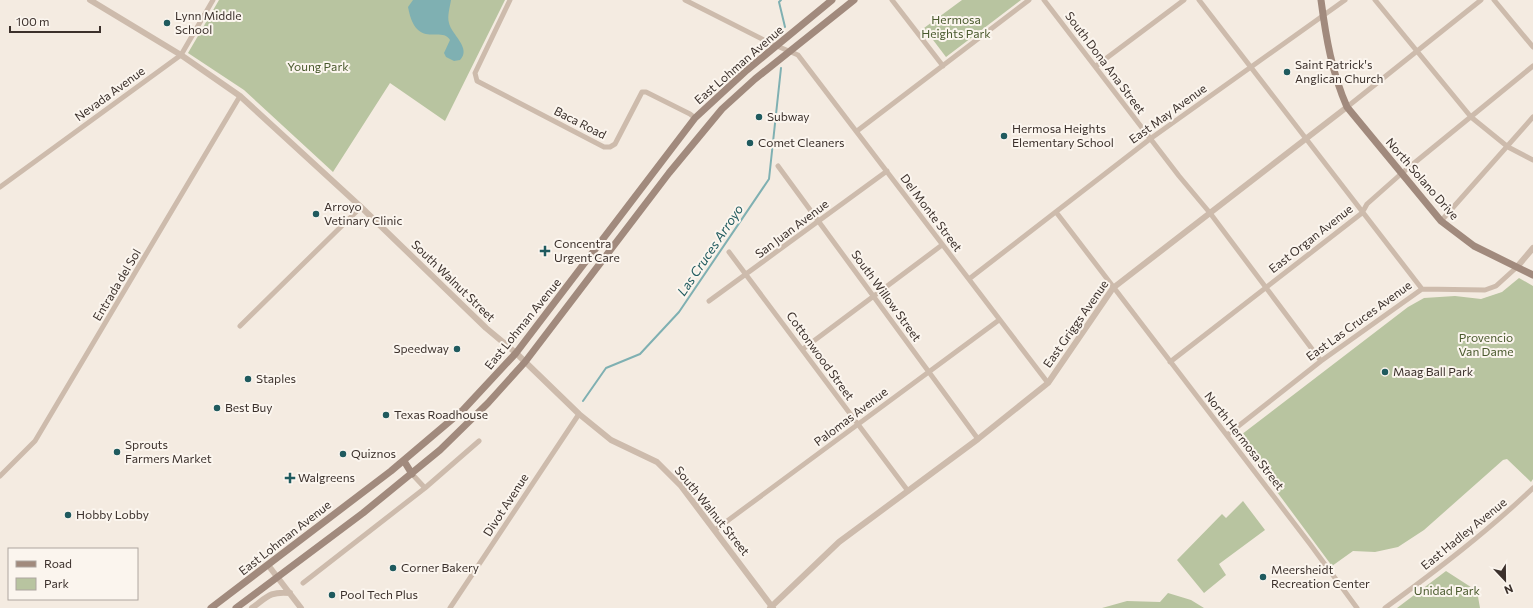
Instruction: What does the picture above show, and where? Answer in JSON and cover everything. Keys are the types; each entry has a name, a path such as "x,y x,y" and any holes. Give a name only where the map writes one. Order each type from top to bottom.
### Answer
{"main road":[{"name":"East Lohman Avenue","path":"211,608 404,461 463,410 516,353 695,118 747,70 832,0"},
{"name":"East Lohman Avenue","path":"236,608 278,578 412,474 440,450 473,418 525,362 692,144 722,109 790,51 854,0"},
{"name":"North Solano Drive","path":"1321,0 1331,63 1338,86 1347,107 1441,221 1474,246 1533,275"},
{"path":"463,410 473,418"},
{"path":"404,461 412,474"}],"street":[{"name":"South Walnut Street","path":"90,0 181,55 240,96 361,207 461,304 516,353 579,414 611,440 657,462 681,486 772,608"},
{"name":"Nevada Avenue","path":"0,187 181,55 213,0"},
{"name":"Baca Road","path":"510,0 475,73 475,77 478,81 604,147 610,147 615,144 642,92 646,92 695,118"},
{"path":"685,0 790,51"},
{"path":"892,0 943,66"},
{"path":"858,131 1029,0"},
{"name":"South Dona Ana Street","path":"1044,0 1096,66 1150,139 1266,286 1321,361"},
{"path":"1096,66 1184,0"},
{"path":"1199,0 1249,67 1422,289"},
{"name":"East May Avenue","path":"969,279 1150,139 1345,0"},
{"path":"1375,0 1472,117 1508,146 1533,160"},
{"name":"East Griggs Avenue","path":"772,608 839,542 978,439 1048,383 1113,288 1418,52 1481,0"},
{"path":"1494,0 1533,47"},
{"name":"Del Monte Street","path":"790,51 798,55 858,131 942,245 1048,383"},
{"name":"East Organ Avenue","path":"1170,362 1362,213 1366,204 1533,66"},
{"name":"Entrada del Sol","path":"0,476 35,441 240,96"},
{"path":"1441,221 1533,117"},
{"name":"South Willow Street","path":"778,166 875,296 978,439"},
{"name":"San Juan Avenue","path":"709,301 747,275 887,171"},
{"path":"240,326 361,207"},
{"name":"North Hermosa Street","path":"1056,212 1357,608"},
{"path":"803,349 942,245"},
{"name":"East Las Cruces Avenue","path":"1226,435 1321,361 1422,289 1484,290 1496,286 1517,267 1533,248"},
{"name":"Cottonwood Street","path":"729,252 908,491"},
{"name":"Palomas Avenue","path":"715,530 999,320"},
{"name":"Divot Avenue","path":"450,608 579,414"},
{"path":"303,582 425,488 479,441"},
{"path":"412,474 425,488"},
{"name":"East Hadley Avenue","path":"1386,608 1447,563 1486,531 1533,488"},
{"path":"268,565 301,608"},
{"path":"252,608 269,594 277,592 290,593"}],"green space":[{"name":"Young Park","path":"219,0 505,0 445,121 390,83 333,172 244,90 188,53"},
{"name":"Hermosa Heights Park","path":"962,0 1021,0 946,57 924,28"},
{"name":"Maag Ball Park","path":"1519,278 1533,286 1533,479 1531,482 1507,459 1503,460 1424,530 1398,547 1375,552 1353,551 1332,566 1237,438 1408,307 1424,298 1455,296 1481,299 1502,292"},
{"path":"1243,501 1265,530 1219,564 1226,575 1204,593 1177,560 1222,514 1226,518"},
{"name":"Unidad Park","path":"1446,571 1477,591 1480,608 1397,608"},
{"path":"1168,593 1191,600 1204,608 1102,608 1127,601 1160,602"}],"water":[{"path":"413,0 451,0 448,20 464,51 460,60 454,61 446,57 444,53 450,40 446,36 422,33 417,29 412,20 408,7"}],"waterway":[{"name":"Las Cruces Arroyo","path":"781,0 779,2 785,27"},
{"name":"Las Cruces Arroyo","path":"583,401 606,368 640,354 679,312 769,179 781,68"}],"place":[{"name":"Lynn Middle School","path":"167,23"},
{"name":"Saint Patrick's Anglican Church","path":"1287,72"},
{"name":"Subway","path":"759,117"},
{"name":"Hermosa Heights Elementary School","path":"1004,136"},
{"name":"Comet Cleaners","path":"750,143"},
{"name":"Arroyo Vetinary Clinic","path":"316,214"},
{"name":"Concentra Urgent Care","path":"545,251"},
{"name":"Speedway","path":"457,349"},
{"name":"Maag Ball Park","path":"1385,372"},
{"name":"Staples","path":"248,379"},
{"name":"Best Buy","path":"217,408"},
{"name":"Texas Roadhouse","path":"386,415"},
{"name":"Sprouts Farmers Market","path":"117,452"},
{"name":"Quiznos","path":"343,454"},
{"name":"Walgreens","path":"290,478"},
{"name":"Hobby Lobby","path":"68,515"},
{"name":"Corner Bakery","path":"393,568"},
{"name":"Meersheidt Recreation Center","path":"1263,577"},
{"name":"Pool Tech Plus","path":"332,595"}],"park label":[{"name":"Provencio Van Dame","path":"1486,345"}]}
